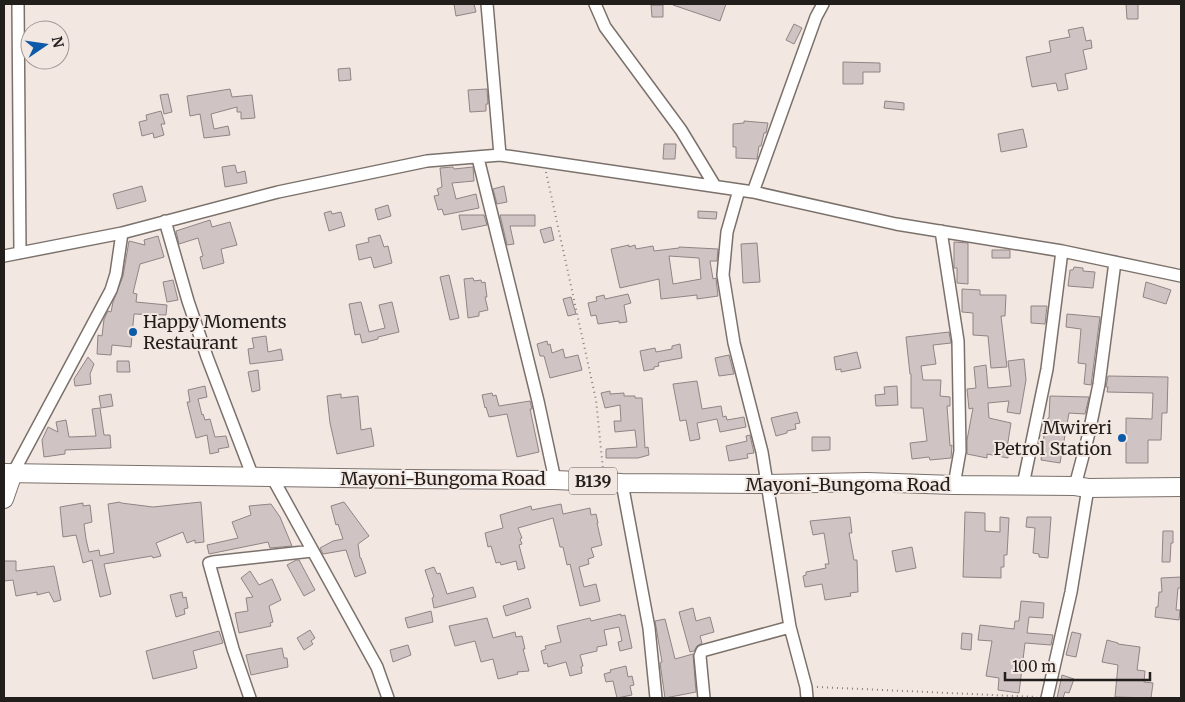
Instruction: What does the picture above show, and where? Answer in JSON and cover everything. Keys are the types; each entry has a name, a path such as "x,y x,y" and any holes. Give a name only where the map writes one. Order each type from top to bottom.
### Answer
{"main road":[{"name":"Mayoni-Bungoma Road","path":"8,473 767,484 867,482 954,485 1181,487"},
{"path":"4,499 8,473"}],"street":[{"path":"18,4 20,252"},
{"path":"487,4 500,155"},
{"path":"595,4 605,27 681,130 715,186"},
{"path":"753,192 823,4"},
{"path":"4,256 122,233 278,192 418,163 500,155 753,192 896,224 1062,251 1181,276"},
{"path":"478,158 538,401 555,480"},
{"path":"739,190 727,232 724,276 734,344 762,452 790,627 806,692"},
{"path":"165,221 191,310 253,477"},
{"path":"942,231 958,342 960,451 954,485"},
{"path":"8,473 111,290 116,274 122,233"},
{"path":"1023,485 1047,369 1062,251"},
{"path":"1047,698 1071,592 1081,487 1099,384 1115,262"},
{"path":"272,477 377,667 388,698"},
{"path":"613,482 649,628 656,698"},
{"path":"250,698 233,649 209,564 312,550"},
{"path":"704,698 700,656 702,651 790,627"}],"path":[{"path":"543,160 613,482"},
{"path":"806,692 1047,698"}],"building":[{"path":"454,4 474,4 476,12 456,16"},
{"path":"673,4 726,4 720,21"},
{"path":"1126,4 1138,4 1138,19 1127,19"},
{"path":"651,5 663,5 663,17 652,17"},
{"path":"794,24 802,28 794,44 786,40"},
{"path":"1083,27 1086,41 1091,40 1092,48 1083,50 1087,69 1065,74 1068,89 1058,91 1056,83 1032,87 1026,57 1051,52 1049,41 1070,37 1068,30"},
{"path":"843,62 880,63 880,72 863,72 863,84 843,84"},
{"path":"350,68 351,80 339,81 338,69"},
{"path":"230,89 232,97 252,95 255,118 241,119 241,112 237,112 237,107 211,114 214,129 228,126 230,135 204,138 200,114 190,116 187,96"},
{"path":"487,89 488,104 486,104 486,111 470,112 468,90"},
{"path":"168,94 172,112 164,114 160,95"},
{"path":"885,101 904,103 904,110 884,108"},
{"path":"161,111 165,124 161,124 164,135 154,138 153,133 142,136 139,122 147,120 146,115"},
{"path":"744,121 768,123 761,146 759,146 757,159 736,158 736,147 733,147 733,124 744,123"},
{"path":"1023,129 1027,147 1001,152 998,134"},
{"path":"664,144 676,144 675,159 663,159"},
{"path":"235,165 237,173 245,171 247,183 225,187 222,167"},
{"path":"453,167 454,169 473,167 474,181 452,183 456,199 476,194 479,208 444,215 442,209 438,210 434,196 439,195 437,189 442,187 440,168"},
{"path":"142,186 146,201 117,209 113,194"},
{"path":"504,186 507,202 497,204 493,189"},
{"path":"388,205 391,216 378,220 375,209"},
{"path":"331,211 332,214 341,212 345,226 329,231 324,213"},
{"path":"698,211 717,212 716,219 698,218"},
{"path":"459,215 484,215 487,225 462,230"},
{"path":"500,215 535,215 535,226 510,226 514,244 507,245"},
{"path":"210,220 212,227 230,222 237,245 221,249 224,263 203,269 200,257 203,256 198,238 179,244 176,231"},
{"path":"551,227 554,240 544,243 540,230"},
{"path":"380,235 384,247 388,246 392,263 374,268 371,257 359,260 356,245 369,242 368,238"},
{"path":"158,236 164,257 140,264 133,293 137,294 136,302 167,305 166,315 134,314 131,347 112,345 111,355 97,354 98,335 102,336 104,319 108,311 111,312 123,276 129,241 145,245 144,240"},
{"path":"954,242 968,243 968,284 957,283 957,268 954,268"},
{"path":"757,243 760,282 743,283 741,244"},
{"path":"635,245 636,249 653,246 654,251 679,247 718,249 717,261 710,261 713,279 716,278 718,296 697,299 697,295 661,299 659,279 620,288 611,249","holes":["669,256 699,258 701,279 673,284"]},
{"path":"992,250 1010,250 1010,258 992,258"},
{"path":"1074,267 1083,268 1083,271 1095,272 1093,288 1068,286 1070,270 1073,270"},
{"path":"449,275 459,318 450,320 440,277"},
{"path":"473,278 474,281 481,280 482,283 485,282 487,297 485,297 488,310 479,312 479,316 468,318 464,279"},
{"path":"173,280 178,300 167,302 163,282"},
{"path":"1146,282 1171,290 1166,304 1143,297"},
{"path":"962,289 980,290 980,295 1006,295 1005,316 1001,316 1007,367 991,368 988,336 973,335 973,313 962,312"},
{"path":"628,294 631,303 624,305 627,322 619,323 619,321 598,324 596,315 591,316 588,303 597,301 596,297 604,295 605,299"},
{"path":"571,297 576,314 568,316 563,299"},
{"path":"361,302 369,332 385,328 379,305 392,302 399,332 362,343 360,334 355,335 349,304"},
{"path":"1031,306 1047,306 1045,324 1031,323"},
{"path":"1067,314 1100,317 1091,385 1084,384 1086,364 1078,363 1081,329 1066,327"},
{"path":"949,332 951,343 933,345 936,364 921,366 923,380 941,380 940,396 950,397 950,406 947,406 950,446 952,445 951,458 930,460 929,457 912,459 910,443 927,441 923,408 911,408 911,374 906,337"},
{"path":"266,336 268,352 281,349 283,360 250,364 248,349 254,348 252,338"},
{"path":"547,341 548,345 550,344 552,353 563,349 565,358 578,355 582,370 550,378 544,356 540,356 537,344"},
{"path":"680,344 682,358 660,362 658,363 659,366 654,367 654,369 644,371 640,351 655,348 656,352 672,349 672,346"},
{"path":"857,352 861,368 841,372 841,369 836,370 834,357"},
{"path":"729,355 734,374 719,376 715,358"},
{"path":"88,357 94,364 90,374 91,384 75,386 74,379"},
{"path":"1024,359 1026,380 1020,414 1007,412 1009,401 988,403 989,418 1011,423 1007,448 1010,449 1008,458 987,454 987,458 967,454 967,440 973,408 969,409 967,389 976,388 974,367 986,365 988,388 1011,386 1008,361"},
{"path":"117,361 129,361 130,372 117,372"},
{"path":"258,370 260,390 252,392 248,372"},
{"path":"1108,376 1168,377 1167,413 1162,413 1161,440 1148,440 1148,463 1126,463 1126,418 1152,419 1153,393 1107,392"},
{"path":"697,381 702,409 721,406 723,417 726,416 727,420 744,417 746,427 720,432 717,419 697,423 700,439 690,441 686,420 680,421 673,384"},
{"path":"205,386 207,397 198,399 202,415 205,420 210,419 215,437 226,436 229,447 218,449 219,452 210,454 207,435 196,438 187,402 190,402 188,390"},
{"path":"897,386 898,405 876,406 875,395 885,394 884,387"},
{"path":"610,391 610,394 624,393 624,396 642,398 645,448 648,447 649,455 638,458 606,458 606,449 637,447 635,430 615,432 614,421 621,421 620,405 605,408 601,393"},
{"path":"492,393 493,396 496,395 499,406 530,401 539,452 517,457 507,414 489,417 485,408 482,395"},
{"path":"111,394 113,406 101,408 99,396"},
{"path":"341,394 341,398 358,396 361,430 371,428 374,446 337,454 330,423 327,396"},
{"path":"1050,396 1089,397 1085,414 1069,413 1060,463 1041,460 1044,435 1049,418"},
{"path":"100,408 104,435 110,435 111,448 65,450 65,454 44,457 42,440 48,427 58,432 56,422 66,420 69,437 96,436 92,409"},
{"path":"797,412 800,423 795,424 796,429 776,436 771,418"},
{"path":"750,435 754,453 747,454 748,458 729,461 726,446 747,441 746,436"},
{"path":"812,437 830,437 830,450 812,451"},
{"path":"120,502 153,507 201,502 204,542 195,543 195,540 187,543 183,532 156,543 161,556 104,564 111,594 100,597 92,560 83,563 76,535 63,537 60,507 83,503 83,506 90,505 92,522 84,524 86,539 89,552 99,550 100,556 114,553 108,504"},
{"path":"344,502 369,536 358,544 360,558 366,573 355,577 346,550 323,554 320,548 333,541 343,539 338,524 336,525 331,506"},
{"path":"271,504 280,517 292,546 270,548 268,542 209,554 207,545 238,538 232,522 251,515 249,506"},
{"path":"561,504 563,514 590,508 591,515 596,514 602,545 591,548 594,557 588,559 589,564 579,567 584,587 596,584 600,601 580,606 570,564 567,565 563,547 560,547 553,518 518,528 522,538 520,539 522,544 519,545 525,568 518,570 516,561 501,565 500,562 496,563 491,546 488,547 485,533 503,528 500,515 531,506 532,510"},
{"path":"965,512 985,513 985,531 1000,532 1000,517 1009,518 1007,555 1004,555 1004,567 1001,567 1001,578 963,577"},
{"path":"850,517 852,533 849,533 854,560 857,560 858,592 850,593 851,596 825,600 822,584 805,587 803,576 806,575 806,572 826,568 825,564 829,564 824,533 813,535 810,521"},
{"path":"1027,517 1051,517 1048,558 1039,557 1039,554 1033,553 1035,528 1026,527"},
{"path":"1163,531 1173,531 1170,562 1162,562"},
{"path":"912,547 916,568 896,572 892,551"},
{"path":"299,560 315,590 304,596 287,565"},
{"path":"4,561 16,561 16,571 54,566 61,600 54,602 49,592 37,595 37,592 16,596 13,580 4,581"},
{"path":"434,567 437,574 440,573 447,594 473,587 476,597 434,608 432,598 434,597 425,570"},
{"path":"250,571 259,585 272,579 281,600 269,606 273,622 270,623 271,626 239,633 235,613 248,611 246,598 253,597 241,578"},
{"path":"1181,577 1181,588 1178,588 1176,610 1180,610 1179,620 1155,617 1159,592 1162,592 1161,578"},
{"path":"182,592 183,598 186,597 188,608 184,609 185,614 176,617 170,595"},
{"path":"528,598 531,608 506,616 503,606"},
{"path":"1021,601 1044,603 1043,618 1029,617 1027,633 1053,635 1051,645 1025,643 1019,693 998,690 999,678 986,676 992,641 978,640 980,625 1014,629 1015,621 1019,621"},
{"path":"693,608 696,621 710,617 714,632 700,636 702,643 694,651 690,652 679,612"},
{"path":"431,611 433,622 408,628 405,618"},
{"path":"621,614 621,616 625,615 632,648 620,651 618,642 622,641 619,627 604,630 607,645 597,647 597,651 580,655 583,666 581,667 582,673 570,676 566,662 548,667 547,663 544,664 541,651 546,649 545,646 561,642 557,626 590,618 591,621"},
{"path":"487,618 493,638 515,632 516,637 522,636 525,649 523,649 529,671 517,672 518,674 498,679 493,659 481,662 475,641 455,646 449,626"},
{"path":"665,619 675,659 693,654 696,692 665,698 660,663 662,662 655,621"},
{"path":"310,630 315,638 311,641 313,644 304,650 297,638"},
{"path":"219,631 223,643 193,651 197,668 153,679 146,651"},
{"path":"1072,632 1081,634 1076,657 1066,655"},
{"path":"962,633 972,634 971,650 961,649"},
{"path":"1107,640 1118,644 1140,647 1137,670 1145,671 1144,682 1153,683 1151,698 1115,697 1118,665 1102,662"},
{"path":"408,645 411,655 393,662 390,650"},
{"path":"282,648 284,658 287,658 288,667 251,675 246,655"},
{"path":"626,666 628,677 632,676 634,685 630,686 632,695 617,698 613,681 606,682 604,674 611,672 610,670"},
{"path":"1062,675 1074,679 1069,693 1065,692 1063,698 1057,698"}],"place":[{"name":"Happy Moments Restaurant","path":"133,332"},
{"name":"Mwireri Petrol Station","path":"1122,438"}]}
